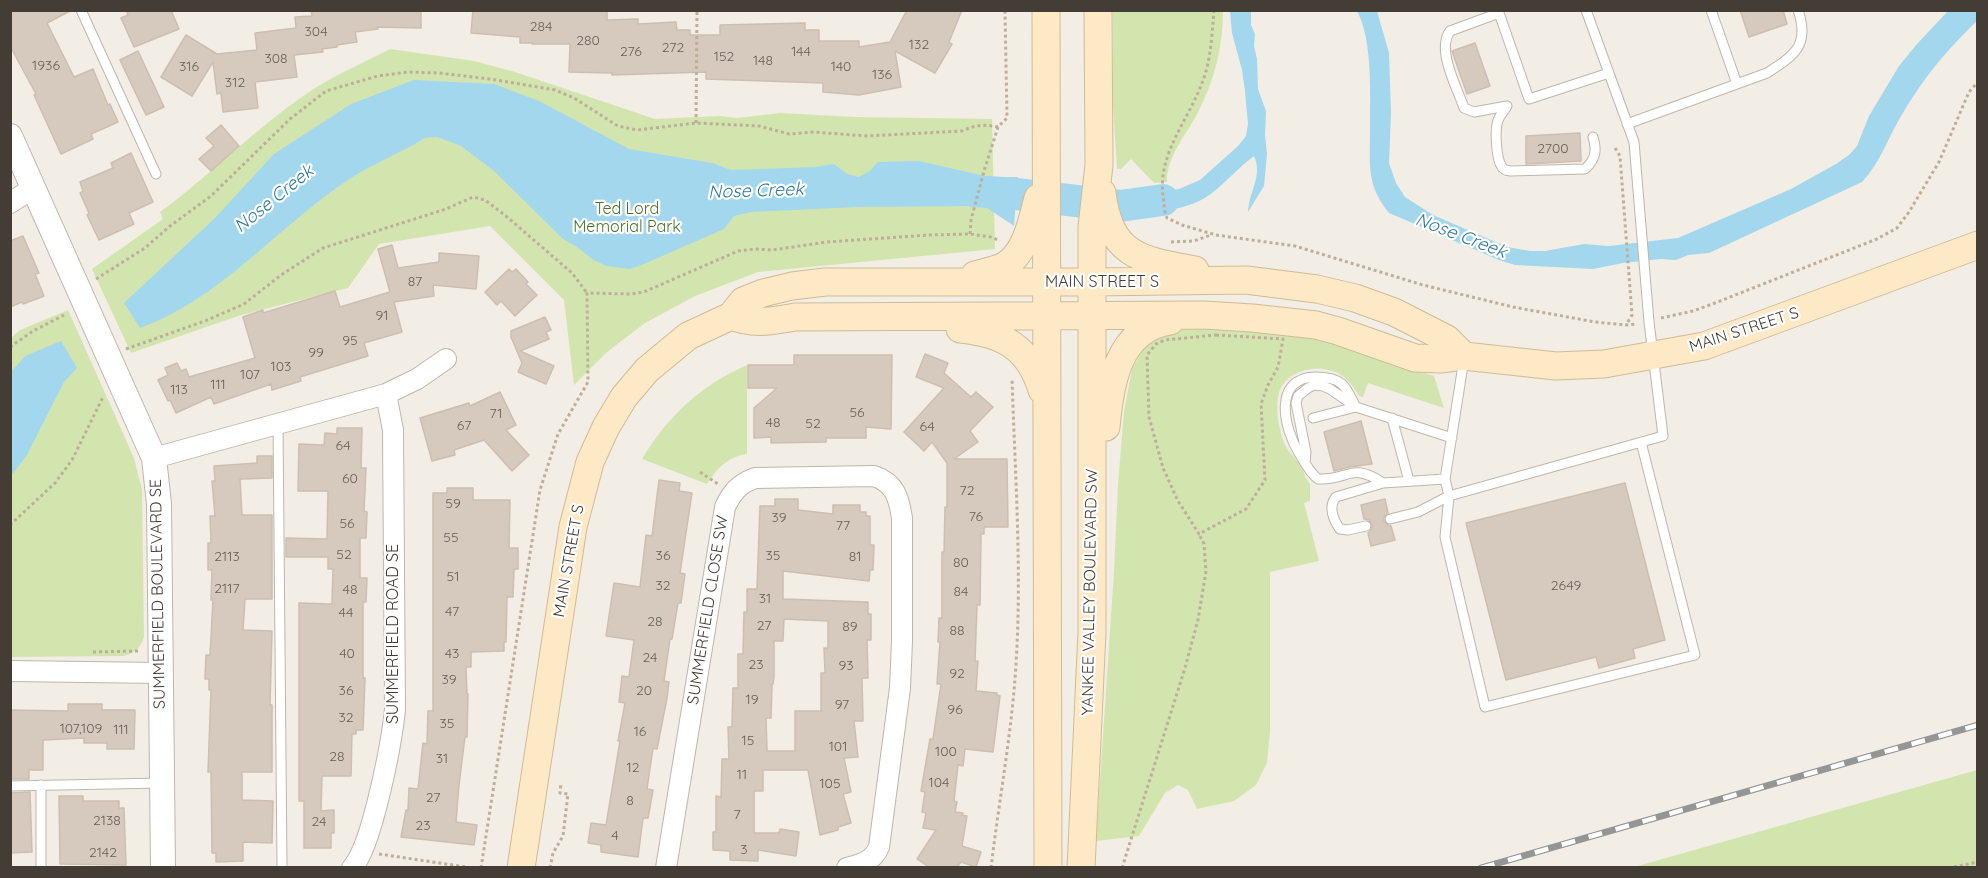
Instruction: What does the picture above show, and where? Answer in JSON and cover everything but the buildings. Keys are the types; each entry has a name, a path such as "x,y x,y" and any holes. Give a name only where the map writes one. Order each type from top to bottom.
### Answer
{"main road":[{"path":"1046,10 1048,867"},
{"path":"1098,10 1099,165 1103,201 1110,226 1122,245 1142,257 1246,280"},
{"path":"948,281 1000,268 1018,254 1031,224 1046,165"},
{"name":"YANKEE VALLEY BOULEVARD SW","path":"1081,867 1092,632 1092,227 1099,165"},
{"name":"MAIN STREET S","path":"731,316 745,322 762,322 795,317 1204,315 1316,326 1338,331 1415,358 1440,359 1464,356 1556,366 1604,364 1704,346 1977,245"},
{"name":"MAIN STREET S","path":"526,867 573,527 590,462 606,427 624,397 646,370 688,336 731,316 743,301 792,286 825,282 1046,283 1246,280 1317,289 1355,298 1394,312 1447,339 1464,356"},
{"path":"1092,632 1105,438 1116,368 1129,344 1147,329 1163,322 1204,315"},
{"path":"855,317 970,330 1002,339 1024,353 1032,364 1038,374 1046,402"}],"street":[{"name":"SUMMERFIELD BOULEVARD SE","path":"10,136 154,458 159,504 163,867"},
{"path":"10,203 33,189"},
{"path":"154,458 386,394 417,379 446,359"},
{"name":"SUMMERFIELD ROAD SE","path":"357,860 392,739 395,709 393,430 386,394"},
{"name":"SUMMERFIELD CLOSE SW","path":"666,867 725,507 731,494 743,483 755,478 874,476 885,480 894,489 900,503 902,518 900,688 879,847 868,861 848,867"},
{"path":"10,671 161,673"}],"lane":[{"path":"81,10 156,174"},
{"path":"1390,519 1418,512 1449,496 1663,436 1647,305 1634,142 1586,10"},
{"path":"1711,10 1737,84"},
{"path":"1627,124 1767,73 1784,62 1802,41 1803,33 1798,10"},
{"path":"1593,136 1595,153 1593,161 1585,169 1505,170 1501,166 1497,149 1497,127 1498,119 1508,106 1474,112 1464,108 1444,52 1444,44 1450,31 1499,12 1529,99 1609,73"},
{"path":"1464,356 1445,479 1449,496 1445,537 1485,707 1695,655 1641,442"},
{"path":"1356,407 1341,383 1324,377 1308,377 1296,382 1287,395 1285,411 1289,435 1309,471 1318,479 1359,471 1383,483"},
{"path":"1313,418 1356,407 1452,438"},
{"path":"1392,418 1409,481"},
{"path":"278,424 282,867"},
{"path":"1366,526 1348,530 1340,528 1335,522 1332,502 1336,497 1383,483 1445,479"},
{"path":"10,786 162,783"},
{"path":"41,785 41,867"}],"path":[{"path":"696,123 697,10"},
{"path":"970,234 971,220 984,171 998,128 1007,118 1005,10"},
{"path":"1214,10 1212,42 1203,82 1169,150 1163,172 1162,184 1167,218 1212,234 1295,246 1423,285 1513,307 1595,322 1626,325 1693,311 1877,239 1897,228 1910,212 1939,162 1968,92 1977,82"},
{"path":"96,279 144,248 211,196 290,118 326,91 378,76 408,72 439,73 555,90 574,98 618,126 637,130 696,123 759,126 789,134 813,132 867,136 962,131 986,124 998,128"},
{"path":"1615,148 1620,156 1632,315 1626,325"},
{"path":"126,349 205,321 244,304 281,275 323,248 446,209 473,197 485,200 506,216 572,273 587,293 588,382 558,434 540,490 482,867"},
{"path":"587,293 644,292 738,251 772,250 827,242 970,234 991,237 1000,242"},
{"path":"1165,242 1194,241 1212,234"},
{"path":"10,347 33,331 66,315"},
{"path":"1122,867 1185,668 1198,620 1206,572 1204,544 1178,501 1163,468 1149,417 1147,355 1156,344 1180,337 1227,335 1283,339 1278,367 1261,404 1265,480 1246,509 1199,534"},
{"path":"991,867 1016,665 1018,537 1012,371"},
{"path":"10,525 55,483 72,460 104,396"},
{"path":"550,867 553,853 562,836 568,794 560,793 561,783"},
{"path":"357,860 473,867"},
{"path":"1948,867 1977,862"}],"green space":[{"path":"1113,11 1223,11 1222,36 1214,74 1205,98 1170,163 1167,182 1154,183 1131,159 1121,169 1117,169 1113,106"},
{"name":"Ted Lord Memorial Park","path":"390,49 474,61 515,72 655,119 719,116 738,118 780,113 855,117 992,119 995,249 758,272 695,296 645,323 607,352 574,385 564,300 490,226 379,244 348,288 241,315 131,353 92,269 163,219 160,212 278,114 328,80"},
{"path":"68,310 134,458 142,490 144,637 136,650 123,656 11,657 10,339 20,330"},
{"path":"1205,329 1302,335 1434,376 1444,408 1368,383 1363,397 1359,396 1344,377 1325,369 1299,372 1284,383 1278,396 1279,425 1285,445 1299,463 1310,484 1310,501 1304,503 1319,561 1270,572 1270,732 1267,763 1256,785 1234,801 1197,809 1188,790 1178,785 1165,793 1139,836 1096,841 1118,484 1124,412 1132,369 1148,341 1178,330"},
{"path":"747,365 747,454 740,455 724,464 707,484 642,459 663,429 687,403 715,382"},
{"path":"1977,770 1977,867 1634,867"}],"water":[{"path":"1230,11 1251,11 1251,25 1255,34 1258,89 1266,111 1267,154 1264,186 1248,212 1257,170 1254,156 1204,199 1170,210 1123,216 1119,197 1179,189 1200,180 1246,136 1248,124 1245,91 1232,33"},
{"path":"1357,11 1377,11 1389,53 1391,113 1389,163 1396,183 1405,197 1433,215 1507,247 1530,251 1545,251 1584,244 1609,246 1678,238 1791,189 1836,164 1857,146 1869,116 1899,66 1948,11 1977,11 1978,20 1926,78 1900,118 1874,167 1862,182 1709,253 1688,255 1676,260 1661,259 1623,263 1593,269 1515,265 1389,213 1376,193 1371,174 1368,53 1366,37"},
{"path":"414,80 494,84 539,101 629,149 712,163 731,170 815,167 834,164 847,174 859,177 870,171 878,162 919,161 989,177 1018,177 1014,226 984,206 858,207 751,212 734,216 724,229 644,264 630,269 606,266 563,239 494,171 461,146 437,137 425,138 348,180 223,281 169,315 140,328 124,303 214,219 274,154 351,104"},
{"path":"61,341 77,368 64,382 27,455 11,476 11,372 25,356"}],"waterway":[{"name":"Nose Creek","path":"974,191 1120,206 1163,200"}],"railway":[{"path":"1481,868 1978,725"}]}
